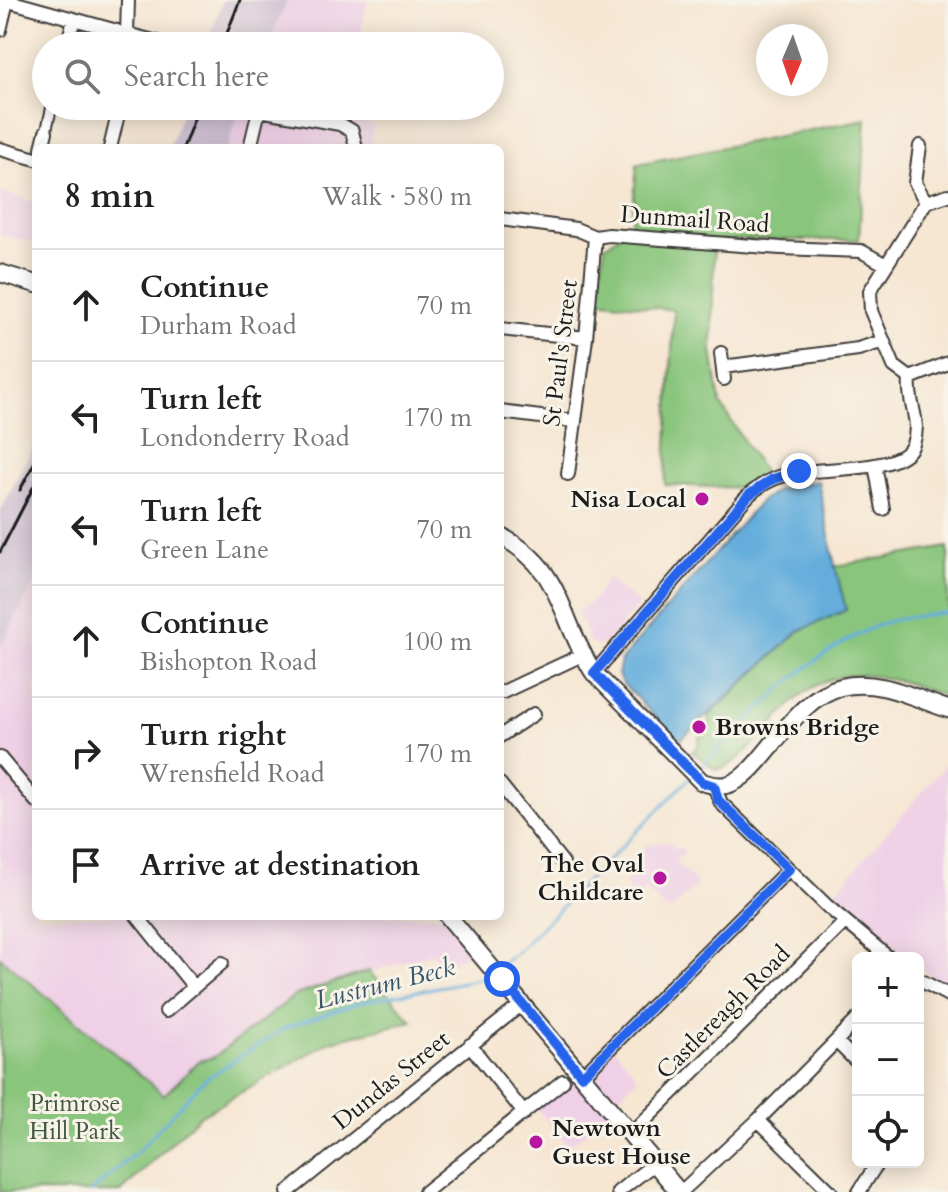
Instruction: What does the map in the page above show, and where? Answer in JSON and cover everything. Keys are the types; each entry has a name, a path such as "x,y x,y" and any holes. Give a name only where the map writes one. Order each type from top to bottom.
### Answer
{"street":[{"path":"127,32 128,0"},
{"path":"0,30 6,1 117,31"},
{"path":"71,32 74,19"},
{"path":"43,144 49,120"},
{"path":"111,144 117,120"},
{"path":"251,144 257,120"},
{"path":"317,120 340,124 352,131 355,144"},
{"path":"920,146 915,183 926,202"},
{"path":"0,149 32,158"},
{"path":"910,378 894,366 869,300 873,283 926,202 948,195"},
{"name":"Dunmail Road","path":"504,220 576,229 595,237 609,235 781,248 858,250 886,265"},
{"name":"St Paul's Street","path":"568,474 586,338 595,237"},
{"path":"0,273 32,283"},
{"path":"504,329 586,338"},
{"path":"721,353 724,373 858,349 884,341"},
{"path":"910,378 948,363"},
{"path":"594,673 744,500 759,487 799,471 875,465 893,462 904,456 914,443 917,424 909,400 910,378"},
{"path":"504,412 573,421"},
{"path":"875,465 883,509"},
{"path":"504,538 537,561 555,586 582,655 594,673 687,767 708,784 718,800 789,869 882,952"},
{"path":"504,691 582,655"},
{"path":"708,784 734,783 806,705 824,693 842,687 882,687 948,709"},
{"path":"504,733 534,714"},
{"path":"0,758 32,796"},
{"path":"504,789 563,863"},
{"path":"425,1192 563,1081 580,1073 789,869"},
{"path":"140,920 194,987"},
{"path":"451,920 680,1192 758,1120 853,1024"},
{"name":"Castlereagh Road","path":"631,1134 845,922"},
{"path":"166,1011 222,963"},
{"path":"924,982 948,995"},
{"name":"Dundas Street","path":"288,1192 522,1004"},
{"path":"836,1041 852,1057"},
{"path":"470,1045 524,1113"},
{"path":"758,1120 831,1192"},
{"path":"618,1192 655,1163"},
{"path":"859,1192 874,1168"}],"shaded area":[{"path":"223,0 288,0 273,32 211,32"},
{"path":"288,0 368,0 361,32 273,32"},
{"path":"179,120 236,120 229,144 170,144"},
{"path":"236,120 361,120 373,126 370,144 229,144"},
{"path":"0,192 32,201 32,242 0,234"},
{"path":"32,450 32,587 0,647 0,511"},
{"path":"607,577 639,605 605,643 596,646 589,641 578,612 596,597"},
{"path":"32,587 32,920 457,920 480,947 446,966 432,953 296,995 214,1057 199,1062 164,1095 0,957 0,647"},
{"path":"948,762 948,987 924,970 924,952 901,952 832,896"},
{"name":"The Oval Childcare","path":"669,842 685,852 675,862 698,884 669,912 646,889 630,905 626,894 630,889 624,883 631,875 634,858 648,845"},
{"path":"610,1043 638,1077 604,1118 568,1146 534,1105 571,1080"}],"green space":[{"path":"866,119 859,240 714,240 712,351 720,403 765,475 741,488 665,485 674,310 596,300 605,246 631,227 637,164"},
{"path":"948,547 948,697 877,676 842,677 824,682 801,695 747,751 730,764 716,770 692,752 710,725 708,717 799,631 846,610 835,566"},
{"name":"Primrose Hill Park","path":"0,957 164,1095 199,1061 214,1057 296,995 369,971 412,1021 331,1041 198,1117 121,1192 0,1192"}],"water":[{"path":"818,481 846,610 799,631 679,741 621,682 618,675 621,660 761,501 778,490"}],"waterway":[{"name":"Lustrum Beck","path":"698,770 782,688 829,652 889,621 948,612"},
{"name":"Lustrum Beck","path":"498,966 515,954 690,778"},
{"name":"Lustrum Beck","path":"91,1192 138,1151 204,1080 285,1028 361,1002 479,979 488,972"}],"railway":[{"path":"227,32 240,0"},
{"path":"185,144 194,120"},
{"path":"20,490 32,468"},
{"path":"0,552 32,490"}],"place":[{"name":"Nisa Local","path":"702,499"},
{"name":"Browns Bridge","path":"699,727"},
{"name":"The Oval Childcare","path":"660,878"},
{"name":"Newtown Guest House","path":"536,1142"}],"route":[{"path":"502,979 582,1076 789,869 718,800 714,786 702,782 594,673 749,495 773,479 799,471"}]}
